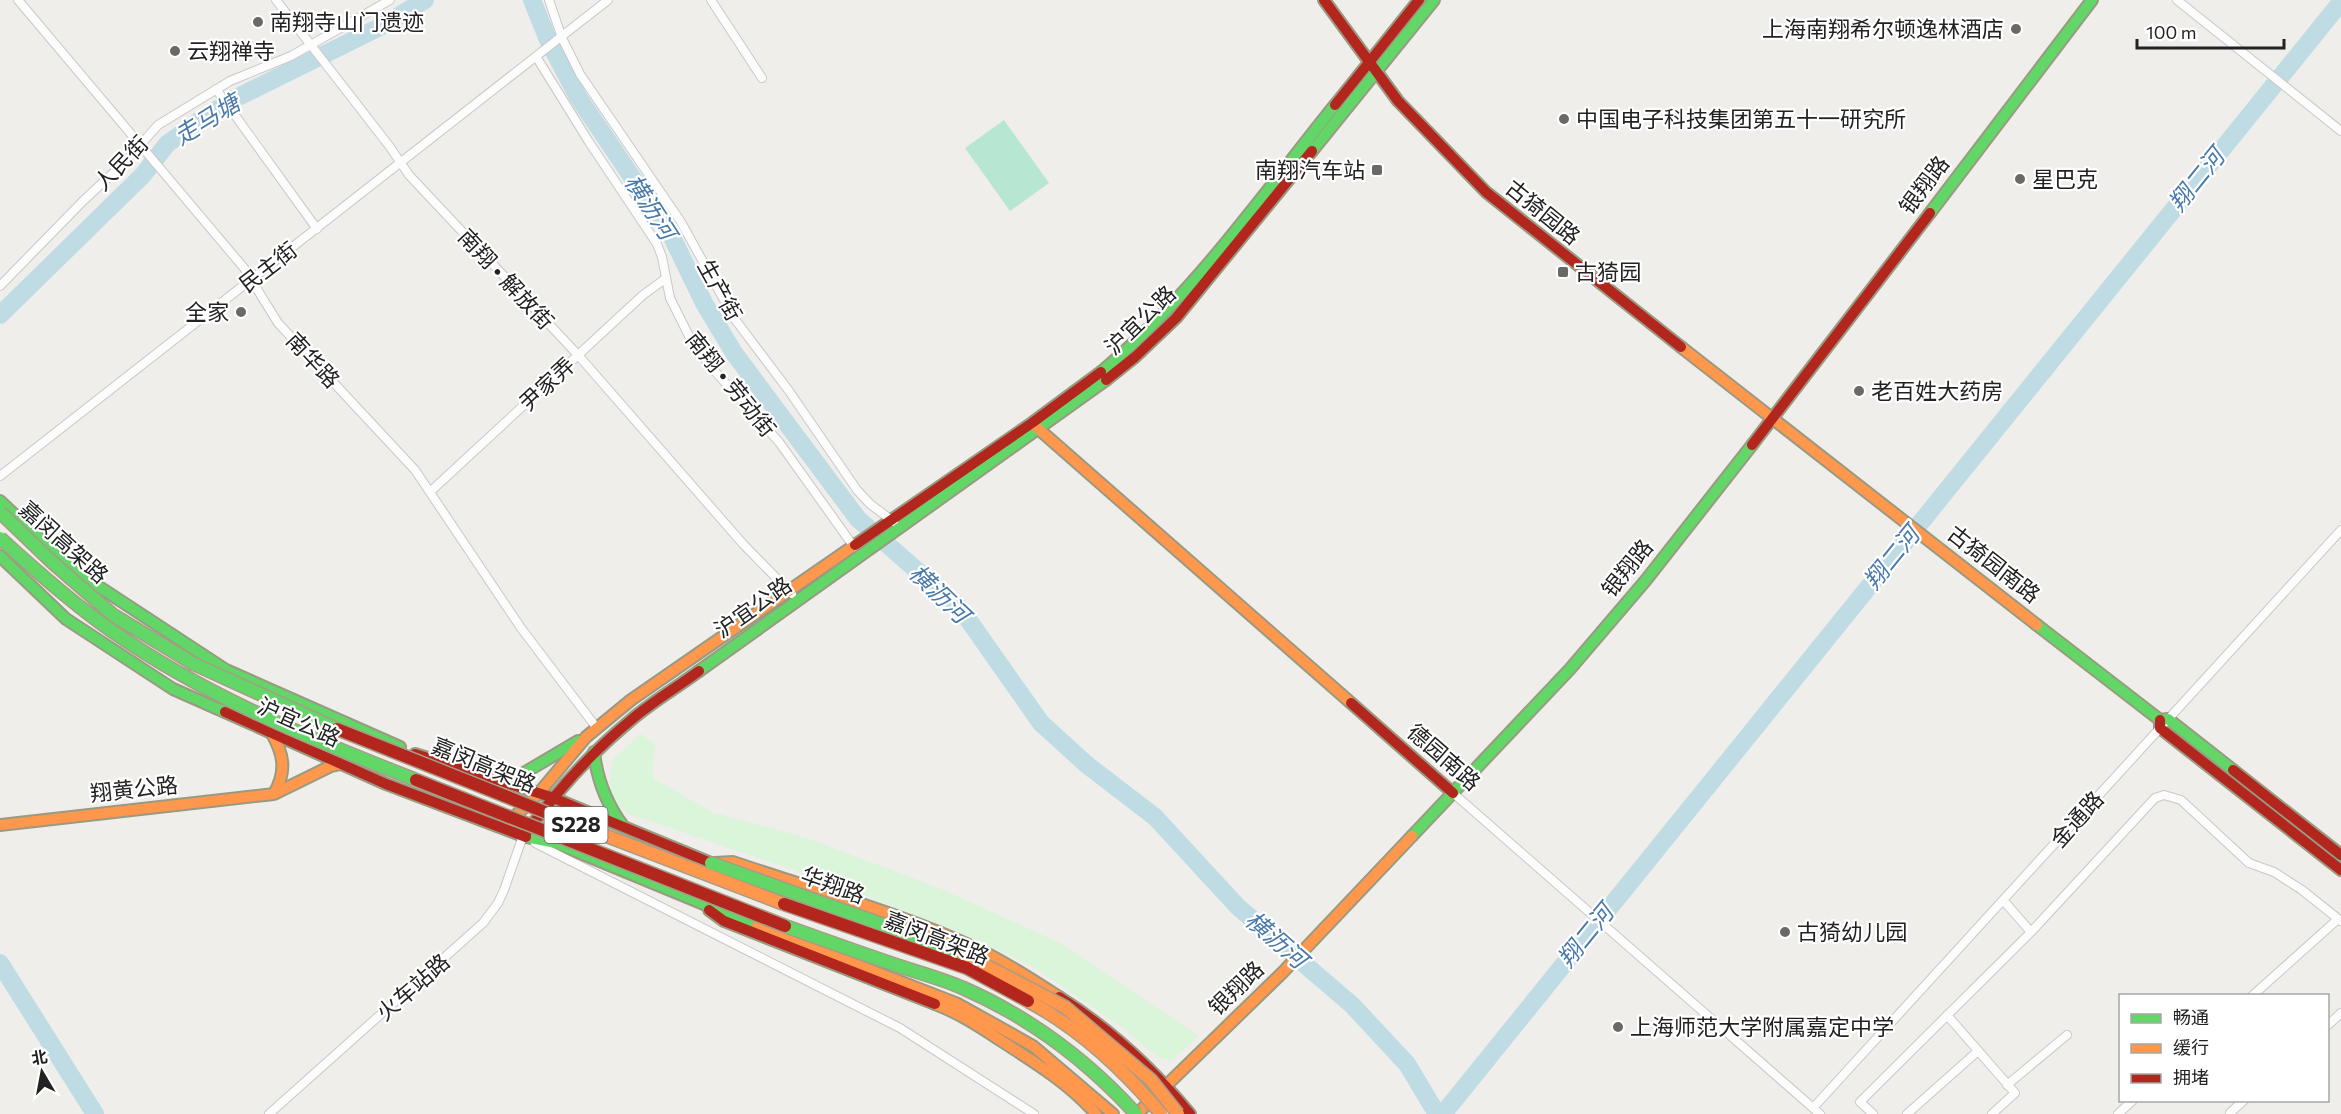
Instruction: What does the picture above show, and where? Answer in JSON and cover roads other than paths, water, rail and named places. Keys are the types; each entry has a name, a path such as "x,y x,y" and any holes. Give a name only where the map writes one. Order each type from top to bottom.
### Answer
{"main road":[{"name":"古猗园路","path":"1324,0 1409,113 1486,192 1570,261 1773,418"},
{"name":"沪宜公路","path":"0,556 66,619 173,688 386,784 523,836 551,797 594,752 632,719 862,546 1036,427 1091,393 1135,357 1176,318 1212,276 1373,67 1419,0"},
{"name":"沪宜公路","path":"1373,67 1434,0"},
{"name":"银翔路","path":"1137,1114 1283,972 1454,793 1584,652 1646,580 1773,418 2092,0"},
{"name":"古猗园南路","path":"1773,418 2163,722 2341,855"},
{"name":"德园南路","path":"1036,427 1454,793"},
{"name":"沪宜公路","path":"0,501 72,569 226,670 416,754 538,793 596,727 631,700 794,596"},
{"name":"嘉闵高架路","path":"0,512 52,562 113,615 194,664 299,713 604,836 819,918 967,968 1057,1016 1136,1084 1161,1114"},
{"name":"嘉闵高架路","path":"0,538 25,564 102,624 187,677 325,745 595,850 722,903 836,945 965,988 1048,1033 1137,1114"},
{"name":"古猗园南路","path":"2163,722 2341,870"},
{"path":"271,732 281,748 284,769 283,780 274,794"},
{"path":"507,783 586,737"},
{"path":"594,752 596,767 609,808 623,827"},
{"name":"翔黄公路","path":"0,825 274,794 331,766 341,764"},
{"path":"503,828 538,793"},
{"name":"华翔路","path":"538,793 711,863 973,957 1065,1007 1151,1080 1178,1114"},
{"path":"523,836 556,843 698,903 958,1004 1033,1046 1113,1114"},
{"path":"711,863 733,862 859,904 978,950 1067,1000 1123,1041 1167,1085 1190,1114"},
{"path":"698,903 724,921 956,1012 1038,1064 1081,1097 1096,1114"}],"street":[{"name":"南华路","path":"18,0 252,279 278,323 407,460 431,490 521,628 596,727"},
{"name":"南翔 • 解放街","path":"276,0 390,147 409,175 578,355 743,544 794,596"},
{"name":"人民街","path":"0,285 140,145 158,124 230,81 291,56 390,0"},
{"name":"生产街","path":"549,0 562,38 580,74 681,222 734,318 789,391 857,490 892,527"},
{"path":"562,38 608,0"},
{"path":"711,0 762,78"},
{"path":"2177,0 2341,131"},
{"name":"民主街","path":"0,476 562,38"},
{"name":"南翔 • 劳动街","path":"537,58 588,142 657,244 674,308 699,351 773,435 862,546"},
{"path":"216,89 317,229"},
{"name":"尹家弄","path":"431,490 643,296 665,279"},
{"name":"金通路","path":"1813,1108 2163,722 2341,530"},
{"name":"德园南路","path":"1454,793 1820,1114"},
{"path":"1873,1114 1860,1102 2031,932 2155,798 2164,795 2181,800 2249,863 2274,872 2302,890 2340,920 2254,994"},
{"path":"523,836 900,1028 1034,1114"},
{"name":"火车站路","path":"269,1114 483,923 491,914 504,890 523,836"},
{"path":"2003,900 2031,932"},
{"path":"2329,1024 2341,1013"},
{"path":"1947,1015 2015,1093 1992,1114"},
{"path":"2007,1085 2067,1035"},
{"path":"1907,1114 1978,1051"},
{"path":"2118,1114 2132,1102"},
{"path":"2230,1113 2243,1102"}],"waterway":[{"name":"走马塘","path":"0,315 143,175 167,144 236,98 382,26 425,0"},
{"name":"横沥河","path":"532,0 549,42 578,97 671,235 704,303 734,353 858,519 960,608 1041,723 1086,764 1155,817 1238,907 1352,1005 1407,1064 1437,1114"},
{"name":"翔二河","path":"1443,1114 2341,2"},
{"path":"0,963 95,1114"}],"place":[{"name":"南翔寺山门遗迹","path":"258,22"},
{"name":"上海南翔希尔顿逸林酒店","path":"2016,29"},
{"name":"云翔禅寺","path":"175,51"},
{"name":"中国电子科技集团第五十一研究所","path":"1564,119"},
{"name":"南翔汽车站","path":"1377,170"},
{"name":"星巴克","path":"2020,179"},
{"name":"古猗园","path":"1563,272"},
{"name":"全家","path":"241,312"},
{"name":"老百姓大药房","path":"1859,391"},
{"name":"古猗幼儿园","path":"1785,932"},
{"name":"上海师范大学附属嘉定中学","path":"1618,1027"}]}
